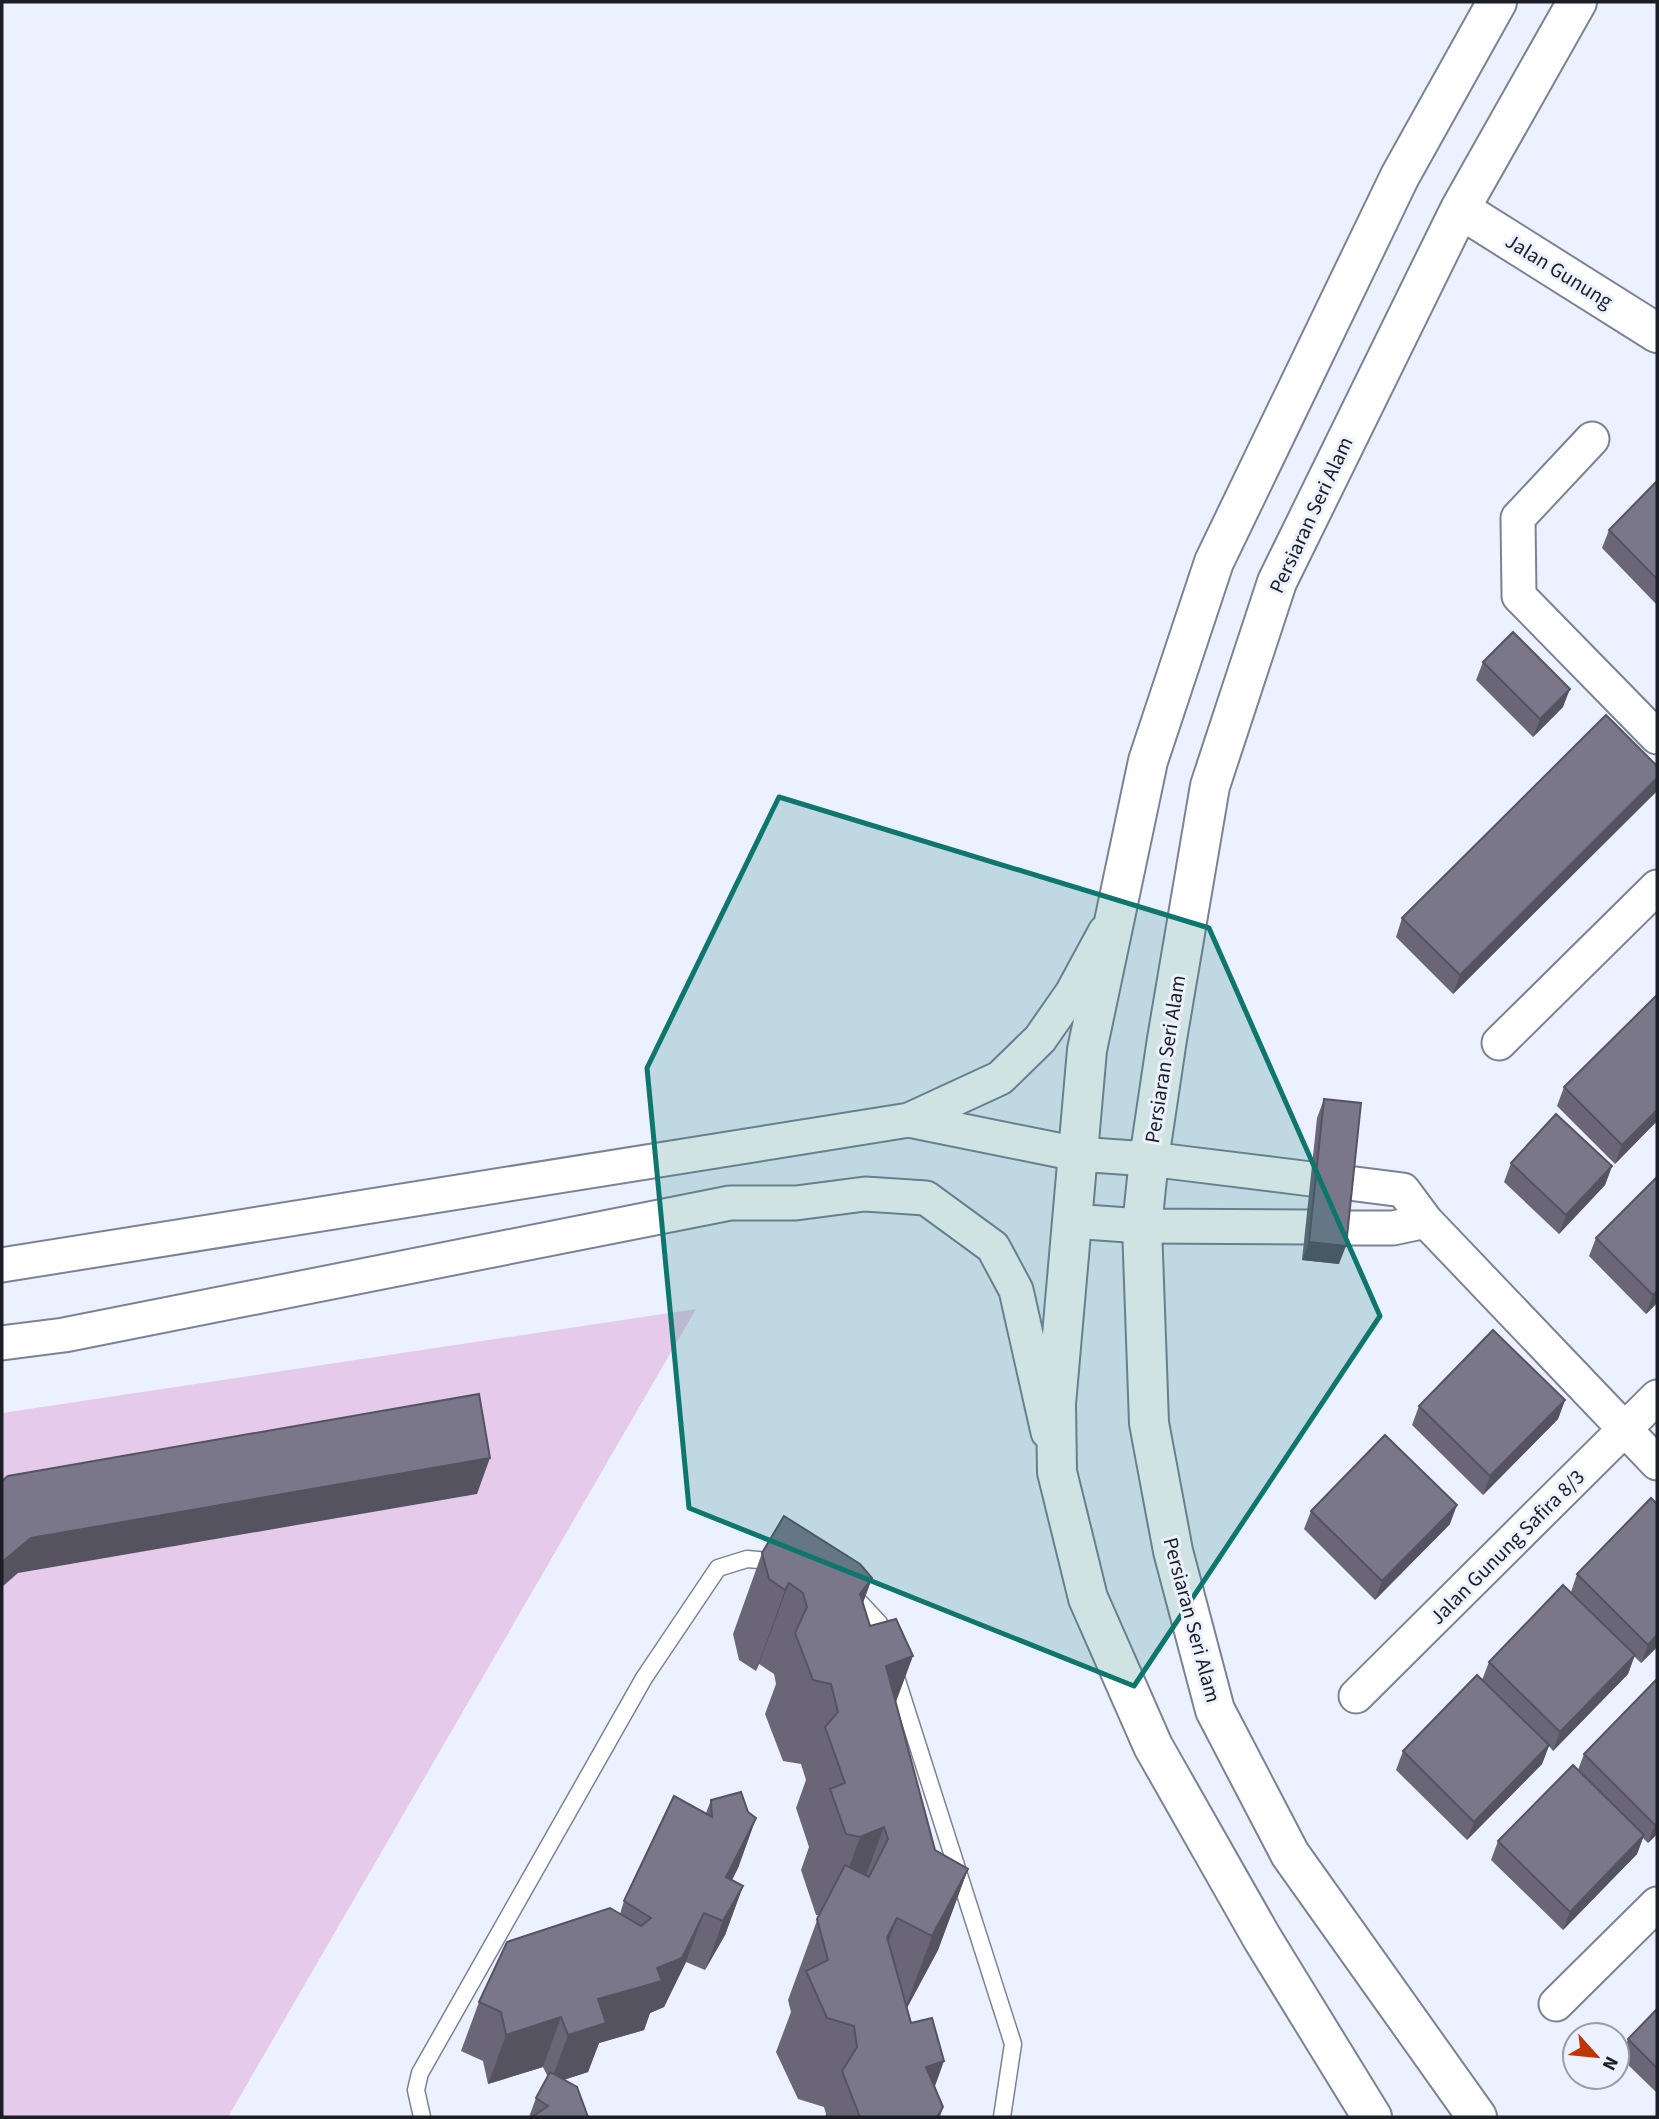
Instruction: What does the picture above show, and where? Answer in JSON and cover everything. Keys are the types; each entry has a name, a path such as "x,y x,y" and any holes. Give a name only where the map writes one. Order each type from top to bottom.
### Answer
{"main road":[{"path":"1372,2117 1262,1938 1153,1746 1088,1598 1057,1472 1056,1404 1087,1049 1148,761 1214,562 1400,176 1497,2"},
{"name":"Persiaran Seri Alam","path":"1477,2117 1290,1854 1215,1710 1172,1551 1149,1423 1142,1226 1167,1039 1210,786 1277,582 1460,209 1577,2"},
{"name":"Jalan Gunung","path":"1460,209 1657,333"}],"street":[{"path":"1592,439 1518,518 1519,596 1657,737"},
{"path":"1499,1043 1657,887"},
{"path":"2,1265 909,1120 1000,1078 1040,1039 1072,993 1116,911"},
{"path":"909,1120 1077,1154 1149,1158 1300,1177 1296,1227 1142,1226 1071,1221"},
{"path":"1348,1183 1403,1190 1426,1221 1657,1463"},
{"path":"2,1343 64,1335 730,1203 796,1203 865,1194 926,1198 993,1247 1016,1290 1057,1472"},
{"path":"1345,1228 1393,1228 1426,1221"},
{"name":"Jalan Gunung Safira 8/3","path":"1356,1696 1657,1397"},
{"path":"1556,2004 1657,1903"}],"lane":[{"path":"422,2117 416,2090 420,2073 644,1678 718,1568 747,1559 800,1564"},
{"path":"835,1576 879,1623 983,1945 1013,2044 1002,2117"}],"highlighted area":[{"path":"779,797 1209,928 1380,1316 1134,1686 689,1508 647,1068"}],"shaded area":[{"path":"696,1309 228,2117 2,2117 2,1413"}],"building":[{"path":"1657,481 1657,579 1609,530"},
{"path":"1513,632 1570,689 1540,719 1483,662"},
{"path":"1606,715 1657,766 1657,778 1460,975 1402,918"},
{"path":"1657,995 1657,1110 1622,1145 1564,1087"},
{"path":"1324,1099 1361,1103 1346,1246 1309,1242"},
{"path":"1556,1114 1612,1166 1566,1215 1511,1163"},
{"path":"1657,1177 1657,1291 1653,1295 1596,1238"},
{"path":"1493,1330 1565,1400 1490,1476 1419,1406"},
{"path":"479,1394 490,1458 31,1538 2,1562 2,1481 8,1476"},
{"path":"1385,1435 1457,1505 1382,1581 1311,1511"},
{"path":"1651,1498 1657,1504 1657,1635 1648,1645 1577,1574"},
{"path":"784,1516 860,1564 872,1578 860,1594 870,1626 896,1619 913,1656 886,1666 935,1850 968,1869 932,1936 897,1918 887,1937 911,2023 932,2018 944,2061 926,2067 943,2107 937,2117 860,2117 842,2071 857,2047 854,2026 827,2018 806,1971 828,1960 817,1919 845,1865 869,1877 888,1839 884,1827 860,1837 846,1834 830,1789 845,1783 825,1727 838,1712 831,1684 813,1680 795,1633 807,1607 803,1593 789,1583 785,1590 769,1579 762,1553"},
{"path":"1563,1585 1635,1655 1560,1732 1489,1662"},
{"path":"1477,1675 1549,1745 1474,1822 1403,1751"},
{"path":"1657,1679 1657,1823 1655,1825 1584,1754"},
{"path":"1573,1765 1644,1835 1570,1912 1498,1841"},
{"path":"741,1792 748,1812 756,1818 726,1877 743,1886 723,1921 704,1913 682,1958 657,1968 662,1981 598,1999 606,2023 568,2035 561,2017 506,2035 501,2012 479,2002 507,1942 610,1908 641,1926 651,1918 624,1901 674,1796 712,1817 711,1800"},
{"path":"1657,2009 1657,2068 1631,2042 1631,2036"},
{"path":"550,2072 577,2087 588,2117 532,2117 548,2106 536,2098"}]}
